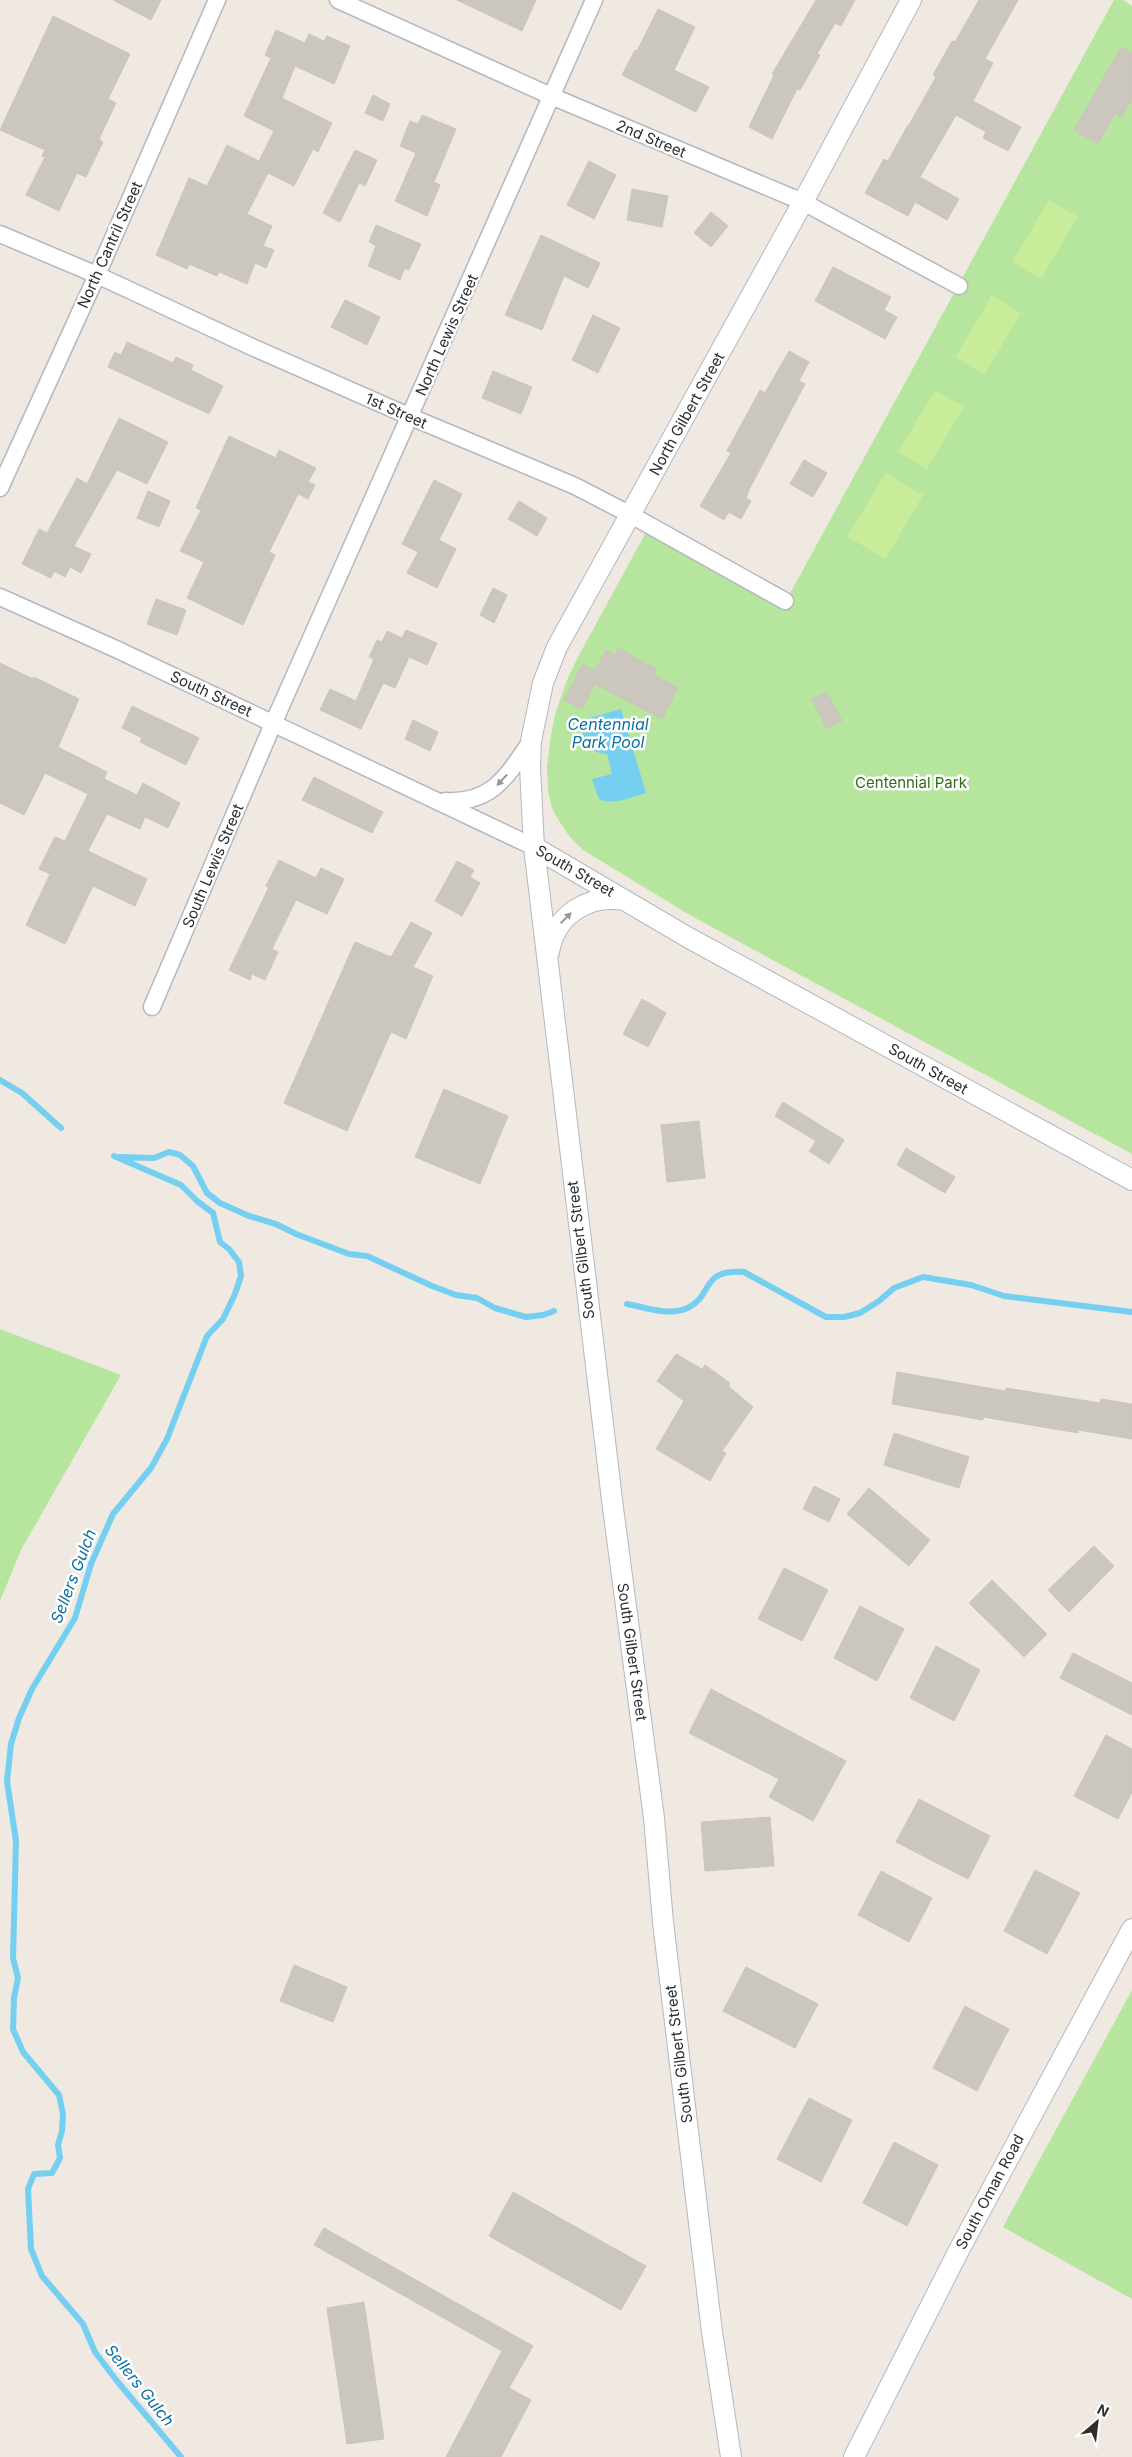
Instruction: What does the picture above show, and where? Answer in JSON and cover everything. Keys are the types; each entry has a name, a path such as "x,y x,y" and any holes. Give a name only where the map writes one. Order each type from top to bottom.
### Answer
{"street":[{"name":"North Cantril Street","path":"0,488 97,275 217,0"},
{"name":"2nd Street","path":"338,0 551,96 803,202 958,286"},
{"name":"North Lewis Street","path":"273,724 411,417 594,0"},
{"name":"North Gilbert Street","path":"534,847 530,766 531,741 543,683 557,648 803,202 911,0"},
{"name":"1st Street","path":"0,234 97,275 252,347 411,417 574,486 631,515 785,601"},
{"name":"South Street","path":"0,598 439,801 534,847 689,938 1132,1180"},
{"name":"South Lewis Street","path":"152,1007 273,724"},
{"path":"439,801 465,802 486,794 506,777 531,741"},
{"name":"South Gilbert Street","path":"534,847 583,1263 654,1818 663,1922 712,2332 730,2457"},
{"path":"547,962 550,946 559,925 577,908 602,898 626,900"},
{"name":"South Oman Road","path":"854,2457 958,2252 1132,1929"}],"green space":[{"name":"Centennial Park","path":"1114,0 1123,0 1132,6 1132,1154 693,917 583,850 570,837 552,808 548,790 547,767 556,711 567,680 650,525 786,601"},
{"path":"1049,200 1078,217 1041,279 1012,262"},
{"path":"992,295 1021,313 984,375 955,357"},
{"path":"935,390 964,407 927,469 898,452"},
{"path":"886,473 923,495 885,559 847,536"},
{"path":"0,1329 121,1375 21,1550 0,1601"},
{"path":"1132,1990 1132,2299 1003,2227"}],"water":[{"name":"Centennial Park Pool","path":"621,709 646,793 610,802 599,799 592,779 612,774 607,754 590,748 579,721"}],"building":[{"path":"113,0 161,0 151,20"},
{"path":"457,0 536,0 522,31"},
{"path":"816,0 855,0 841,26 835,23 817,54 820,55 800,90 797,89 772,139 749,127 774,75 772,74"},
{"path":"979,0 1018,0 985,59 993,63 973,101 1021,127 1008,151 983,138 986,132 956,115 920,177 959,199 947,220 915,202 908,216 865,193 884,159 888,161 936,77 933,75 952,41 955,42"},
{"path":"658,9 695,27 674,70 709,87 696,112 622,75 635,50 637,51"},
{"path":"53,16 130,54 108,99 116,103 99,139 103,142 86,177 77,173 59,211 26,195 45,157 42,156 45,150 0,130"},
{"path":"276,30 305,43 309,34 324,41 327,36 350,46 334,84 295,66 282,98 332,123 318,152 313,149 294,186 268,173 247,214 272,226 263,246 274,250 266,268 255,263 247,284 219,272 217,276 189,264 187,269 156,255 189,178 207,186 227,145 259,161 274,131 244,116 271,58 265,55"},
{"path":"1121,47 1132,53 1132,99 1122,117 1115,113 1098,144 1074,130"},
{"path":"373,95 390,104 383,121 365,113"},
{"path":"422,115 456,129 434,182 440,185 427,216 395,201 416,153 400,146 410,121 418,124"},
{"path":"355,150 377,160 365,186 359,183 340,222 323,213"},
{"path":"589,161 616,175 594,219 567,205"},
{"path":"632,189 668,196 662,227 627,220"},
{"path":"711,212 728,226 711,247 694,233"},
{"path":"376,225 421,244 409,270 405,268 400,280 368,266 376,246 369,242"},
{"path":"541,235 600,263 588,288 564,276 542,330 505,315"},
{"path":"833,267 891,297 884,310 897,317 885,339 815,301"},
{"path":"345,300 380,317 367,345 331,327"},
{"path":"593,315 620,328 598,373 572,360"},
{"path":"127,342 173,363 176,357 193,365 191,370 223,386 209,414 108,367 115,352 121,355"},
{"path":"789,351 809,362 799,381 805,384 750,488 746,498 751,501 741,519 729,512 724,520 700,506 731,453 727,451 760,390 765,393"},
{"path":"493,371 532,387 521,414 482,398"},
{"path":"119,418 168,442 147,484 117,470 74,546 91,554 81,573 70,567 65,577 54,571 51,578 22,564 39,529 47,533 77,478 87,484"},
{"path":"229,436 276,458 279,450 316,468 308,482 315,485 308,499 298,494 269,552 275,555 243,625 187,598 204,562 180,551 201,510 196,508"},
{"path":"804,460 827,473 813,497 790,484"},
{"path":"434,480 462,494 439,540 456,549 437,588 407,573 418,552 402,544"},
{"path":"148,491 170,501 159,527 137,518"},
{"path":"519,501 547,518 537,536 508,519"},
{"path":"493,588 507,595 494,623 480,615"},
{"path":"156,599 186,610 177,635 147,624"},
{"path":"406,630 437,643 427,665 409,657 395,688 383,683 361,729 320,710 330,689 356,701 374,659 369,657 377,640 382,642 387,631 402,638"},
{"path":"618,648 656,669 654,675 678,688 662,719 595,684 582,709 564,700 583,664 595,671 606,650 615,655"},
{"path":"0,663 79,699 58,747 107,772 104,779 137,795 143,783 180,803 168,828 145,817 140,829 107,814 88,851 147,879 135,906 93,886 65,944 26,925 50,874 39,869 55,837 65,841 88,794 45,773 24,815 0,803"},
{"path":"827,692 842,721 827,729 812,699"},
{"path":"132,706 199,738 186,765 140,742 142,738 122,728"},
{"path":"413,720 438,732 430,751 405,739"},
{"path":"314,777 383,812 372,833 302,800"},
{"path":"279,860 316,878 321,868 344,879 327,914 296,900 272,949 278,952 265,980 252,974 250,980 229,970 269,887 266,886"},
{"path":"457,861 474,870 470,877 480,883 462,916 435,901"},
{"path":"411,922 432,933 413,967 433,976 406,1039 391,1032 347,1131 284,1103 355,942 391,957"},
{"path":"642,999 666,1013 648,1047 623,1034"},
{"path":"444,1089 508,1116 480,1184 415,1157"},
{"path":"783,1102 844,1140 829,1164 809,1151 816,1141 775,1116"},
{"path":"699,1121 705,1178 667,1182 661,1125"},
{"path":"906,1148 955,1177 945,1193 897,1165"},
{"path":"676,1354 702,1369 705,1365 730,1383 728,1386 753,1407 722,1451 726,1453 710,1481 656,1449 684,1401 657,1381"},
{"path":"897,1372 1005,1391 1006,1388 1100,1403 1101,1399 1132,1404 1132,1439 1078,1430 1078,1433 983,1417 983,1420 892,1404"},
{"path":"894,1433 969,1457 959,1488 884,1465"},
{"path":"814,1486 840,1499 829,1522 803,1509"},
{"path":"869,1488 930,1540 909,1566 847,1514"},
{"path":"1094,1546 1114,1566 1069,1612 1048,1590"},
{"path":"784,1568 828,1590 802,1641 758,1619"},
{"path":"992,1580 1047,1634 1024,1657 969,1603"},
{"path":"860,1606 904,1629 877,1681 834,1658"},
{"path":"936,1646 980,1670 954,1721 910,1698"},
{"path":"1073,1653 1132,1683 1132,1715 1060,1678"},
{"path":"711,1689 846,1761 813,1821 769,1797 779,1779 689,1733"},
{"path":"1106,1735 1132,1749 1132,1792 1118,1819 1074,1796"},
{"path":"919,1799 990,1836 968,1879 896,1842"},
{"path":"770,1817 774,1866 705,1871 701,1822"},
{"path":"1035,1870 1080,1893 1047,1954 1004,1931"},
{"path":"881,1871 932,1898 909,1942 858,1915"},
{"path":"294,1965 347,1987 333,2022 280,2001"},
{"path":"746,1967 818,2004 795,2048 723,2011"},
{"path":"965,2006 1009,2029 977,2091 933,2068"},
{"path":"809,2098 852,2120 821,2182 777,2159"},
{"path":"894,2142 938,2165 907,2226 863,2203"},
{"path":"513,2192 646,2266 621,2310 489,2236"},
{"path":"324,2228 533,2346 509,2388 531,2400 501,2457 446,2457 502,2351 314,2245"},
{"path":"364,2302 384,2439 347,2444 327,2308"}],"waterway":[{"name":"Sellers Gulch","path":"0,1080 22,1093 61,1128"},
{"path":"120,1157 154,1158 169,1152 180,1155 193,1166 207,1193 220,1203 249,1216 276,1224 296,1234 349,1254 367,1256 432,1286 456,1295 477,1298 495,1308 526,1317 543,1315 554,1311"},
{"name":"Sellers Gulch","path":"114,1156 181,1185 197,1201 213,1213 220,1242 229,1249 239,1262 241,1276 223,1319 207,1336 167,1439 151,1468 113,1514 91,1564 75,1618 32,1689 19,1718 11,1744 7,1781 16,1841 13,1958 18,1978 14,1998 13,2029 23,2052 59,2095 63,2114 62,2131 58,2145 60,2158 52,2173 34,2174 28,2189 31,2249 42,2276 83,2324 95,2352 181,2457"},
{"path":"627,1304 648,1309 678,1311 694,1304 713,1279 729,1272 744,1272 826,1317 844,1317 860,1313 879,1301 894,1288 923,1277 971,1285 1004,1296 1132,1312"}]}
